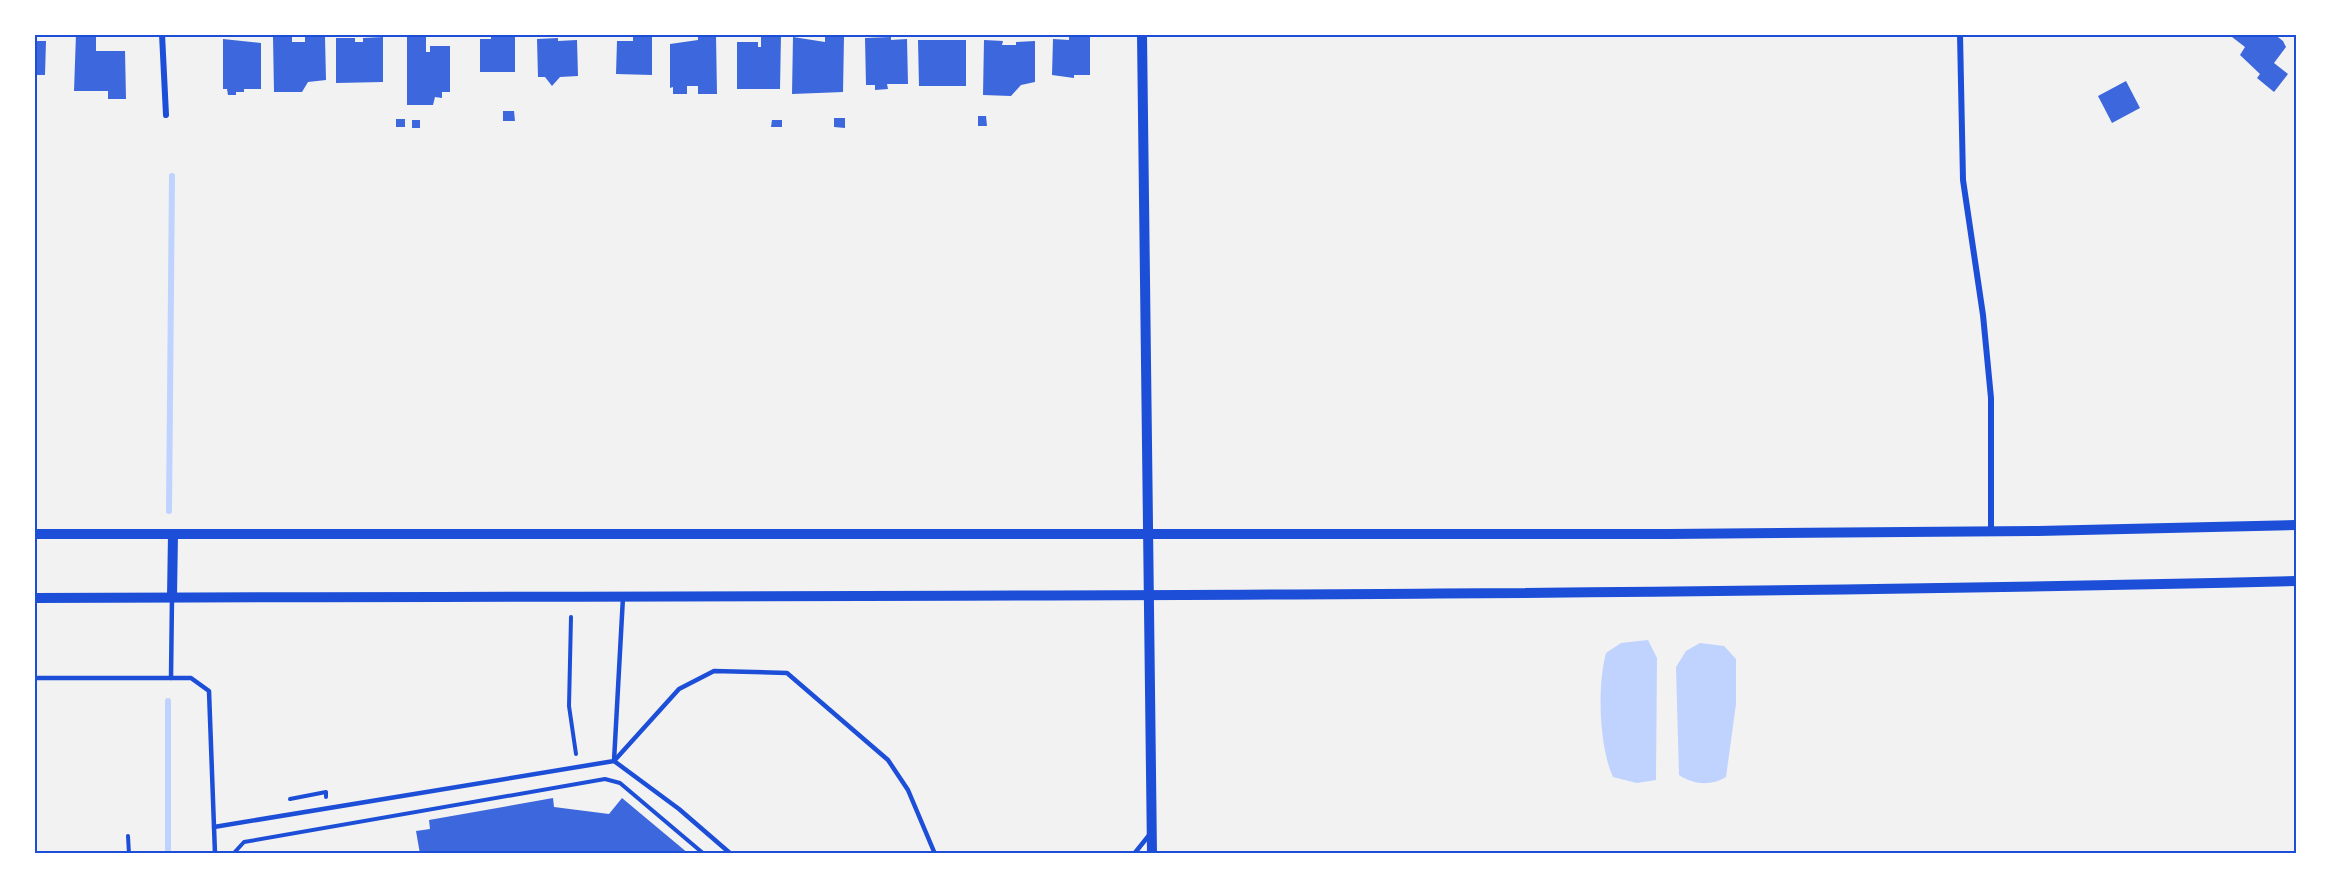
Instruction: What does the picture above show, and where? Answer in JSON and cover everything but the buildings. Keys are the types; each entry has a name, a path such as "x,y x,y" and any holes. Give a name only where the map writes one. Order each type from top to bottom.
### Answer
{"street":[{"path":"162,34 166,114"},
{"path":"1142,34 1152,854"},
{"path":"1960,34 1963,180 1983,315 1992,398 1991,532"},
{"path":"34,534 1991,532 2296,525"},
{"path":"172,597 173,534"},
{"path":"34,598 1148,594 2039,587 2296,581"}],"lane":[{"path":"614,761 623,596"},
{"path":"171,678 172,597"},
{"path":"214,827 614,761 679,689 714,671 787,673 888,760 908,790 935,854"},
{"path":"34,678 191,678 209,691 215,854"},
{"path":"614,761 679,809 731,854"},
{"path":"1134,854 1152,831"}],"path":[{"path":"572,617 569,706 576,754"},
{"path":"233,854 244,843 605,779 620,783 704,854"},
{"path":"290,799 326,792 326,799"},
{"path":"128,836 129,854"}],"water":[{"path":"1648,640 1657,658 1656,780 1637,783 1613,777 1608,764 1602,733 1601,682 1606,653 1621,643"},
{"path":"1700,643 1724,646 1736,659 1736,704 1726,777 1708,783 1691,781 1679,775 1676,667 1686,651"}],"waterway":[{"path":"169,511 172,176"},
{"path":"168,701 168,854"}]}
